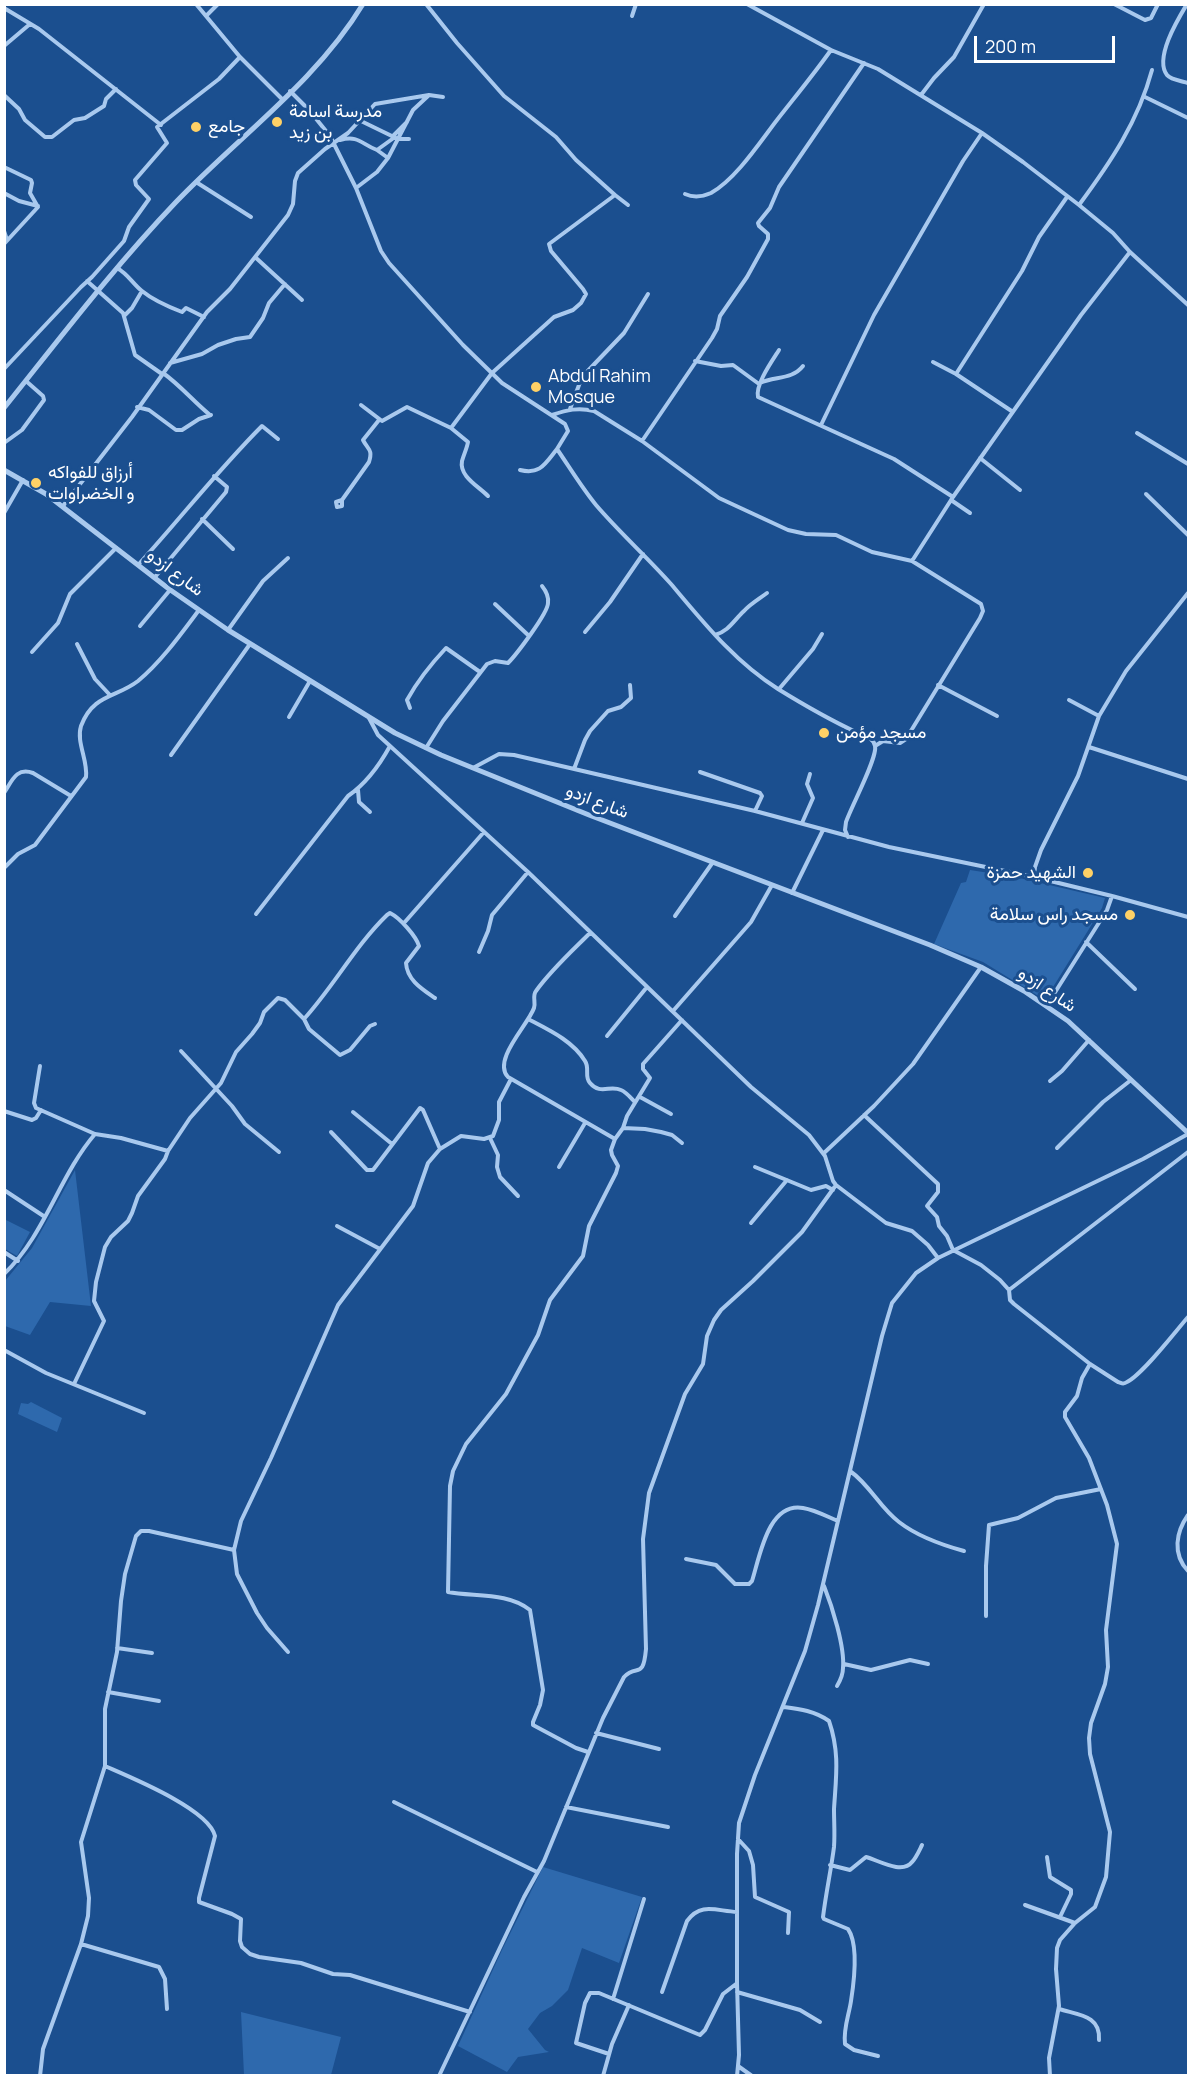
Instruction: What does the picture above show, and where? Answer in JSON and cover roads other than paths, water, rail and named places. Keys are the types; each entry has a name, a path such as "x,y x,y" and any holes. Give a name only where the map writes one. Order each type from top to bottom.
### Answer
{"street":[{"path":"196,4 240,57 282,99"},
{"path":"206,16 218,4"},
{"path":"4,408 143,237 196,182 291,91 333,46 363,4"},
{"path":"426,4 504,96 556,137 576,160 628,205"},
{"path":"632,16 636,4"},
{"path":"747,4 831,50 864,63 982,133 1079,204 1113,233 1130,252 1188,305"},
{"path":"921,95 954,57 984,4"},
{"path":"1114,4 1145,20 1152,16 1158,4"},
{"path":"1187,4 1170,35 1165,52 1164,70 1169,77 1188,83"},
{"path":"4,8 30,24 161,125"},
{"path":"4,46 30,24"},
{"path":"685,194 698,197 710,194 751,156 831,50"},
{"path":"4,369 124,241 129,227 148,201 135,180 166,146 166,140 157,128 219,79 240,57"},
{"path":"642,441 717,329 720,316 747,277 768,239 768,234 758,223 864,63"},
{"path":"1079,204 1122,143 1145,97 1152,70"},
{"path":"4,94 19,109 25,120 45,137 52,136 75,120 85,118 104,106 106,99 116,89"},
{"path":"291,91 336,142 381,251 390,263 463,345 502,383 568,427 568,431 556,449 538,470 533,472 520,470"},
{"path":"356,188 377,172 388,158 396,138 408,122 413,110 429,95"},
{"path":"63,506 204,317 230,289 291,210 298,173 348,134 375,105 429,95 443,97"},
{"path":"1145,97 1188,118"},
{"path":"361,121 396,138 409,139"},
{"path":"821,425 874,315 963,161 982,133"},
{"path":"336,142 350,137 360,140 388,158"},
{"path":"377,150 396,138"},
{"path":"4,175 6,169 31,180 30,194 38,206"},
{"path":"196,182 251,217"},
{"path":"4,193 19,201 38,206"},
{"path":"451,428 492,373 554,317 573,310 585,297 583,289 551,251 549,244 615,195"},
{"path":"956,374 1022,271 1039,237 1067,196"},
{"path":"4,206 4,218"},
{"path":"6,242 38,206"},
{"path":"4,231 6,242"},
{"path":"912,561 980,458 1081,315 1130,252"},
{"path":"255,257 302,300"},
{"path":"117,268 142,291 174,309 182,312 186,308 204,317"},
{"path":"87,281 121,311 135,355 175,381 211,416 199,419 182,430 176,430 148,410 138,407"},
{"path":"170,363 202,354 236,339 250,337 263,318 269,303 285,284"},
{"path":"124,316 132,308 142,291"},
{"path":"570,409 582,377 624,333 648,294"},
{"path":"779,350 759,384 758,397 894,459 952,498 970,513"},
{"path":"695,361 722,366 733,365 759,384"},
{"path":"933,362 956,374 1013,412"},
{"path":"759,384 771,378 789,377 802,366"},
{"path":"4,442 22,430 44,400 43,396 26,381"},
{"path":"361,405 379,420 385,421 407,407 451,428 468,441 462,470 488,495"},
{"path":"551,416 570,409 594,411 642,441 718,498 788,531 836,535 872,552 912,561 975,600 982,607 980,618 904,742 884,741 875,746"},
{"path":"342,500 369,462 369,447 363,440 379,420"},
{"path":"139,564 191,507 214,476 262,426 278,439"},
{"path":"1137,433 1188,464"},
{"path":"556,449 594,502 746,667 834,722 868,737 875,746 872,762 846,822 845,830 848,837"},
{"path":"980,458 1020,490"},
{"name":"شارع ازدو","path":"4,470 24,479 63,506 170,590 228,630 369,718 426,748 589,815 930,945 981,967 1047,1005 1132,1079 1188,1134"},
{"path":"155,577 226,492 227,487 214,476"},
{"path":"4,513 24,479"},
{"path":"1146,495 1188,535"},
{"path":"202,519 233,549"},
{"path":"32,652 58,623 70,594 117,547"},
{"path":"585,632 610,602 643,554"},
{"path":"228,630 263,581 288,558"},
{"path":"426,748 443,721 486,664 508,663 544,614 549,604 547,591 542,586"},
{"path":"140,626 170,590"},
{"path":"715,635 723,632 750,605 767,593"},
{"path":"1034,877 1041,850 1078,776 1099,716 1126,671 1188,593"},
{"path":"495,604 528,635"},
{"path":"4,868 12,859 35,845 86,777 81,727 90,711 102,698 137,681 179,637 199,610"},
{"path":"779,689 813,649 822,634"},
{"path":"77,644 93,675 110,694"},
{"path":"171,755 250,644"},
{"path":"410,708 407,700 414,687 423,673 446,648 480,672"},
{"path":"288,717 310,681"},
{"path":"574,769 590,731 608,711 621,706 631,698 630,685"},
{"path":"938,685 997,716"},
{"path":"1069,700 1099,716"},
{"path":"369,718 378,735 528,872 751,1087 809,1135 824,1153 834,1187"},
{"path":"256,914 348,796 358,789 378,767 390,746"},
{"path":"1089,747 1188,779"},
{"path":"473,768 499,754 514,755 755,811 848,837 1034,877 1188,917"},
{"path":"4,793 17,773 26,771 71,796"},
{"path":"700,772 760,793 762,795 755,811"},
{"path":"802,823 813,798 807,784 810,774"},
{"path":"358,789 359,802 370,812"},
{"path":"792,893 823,830"},
{"path":"404,923 484,832"},
{"path":"675,916 713,861"},
{"path":"479,952 492,915 528,872"},
{"path":"674,1011 751,922 772,885"},
{"path":"1047,1005 1107,910 1112,896"},
{"path":"304,1019 361,942 387,915 394,915 404,923 419,944 417,951 406,963 407,970 418,987 435,998"},
{"path":"590,933 535,992 534,1008 508,1052 504,1063 504,1074 615,1139"},
{"path":"1086,942 1135,989"},
{"path":"824,1153 913,1064 981,967"},
{"path":"607,1036 647,987"},
{"path":"74,1384 104,1321 94,1301 96,1282 105,1247 111,1237 128,1221 138,1196 190,1118 216,1090 236,1052 256,1028 264,1012 278,998 285,1000 304,1019 309,1029 340,1055 350,1050 370,1026 375,1024"},
{"path":"528,1019 561,1037 585,1060 588,1066 587,1079 590,1084 598,1089 620,1090 635,1102"},
{"path":"588,1752 534,1725 543,1690 530,1610 493,1597 448,1592 448,1520 453,1471 466,1444 506,1394 538,1335 550,1300 583,1256 589,1226 618,1167 612,1155 615,1139 650,1078 643,1069 643,1064 682,1020"},
{"path":"1050,1081 1089,1040"},
{"path":"181,1051 245,1124 279,1152"},
{"path":"40,1066 34,1103 36,1108 95,1134 121,1138 168,1151"},
{"path":"490,1138 499,1120 499,1102 511,1079"},
{"path":"1057,1148 1103,1102 1132,1079"},
{"path":"640,1097 671,1114"},
{"path":"331,1132 370,1171 374,1170 420,1108 423,1110 440,1149"},
{"path":"4,1112 32,1120 41,1110"},
{"path":"353,1112 392,1144"},
{"path":"864,1115 938,1184 938,1192 927,1206 937,1217 939,1226 947,1236 953,1250 981,1265 1000,1280 1009,1290 1010,1300 1014,1304 1090,1364 1118,1382 1122,1384 1127,1382 1145,1366 1188,1317"},
{"path":"559,1167 585,1123"},
{"path":"623,1128 661,1132 672,1135 682,1143"},
{"path":"4,1274 18,1261 95,1134"},
{"path":"737,2076 739,1823 746,1798 805,1651 892,1303 916,1273 938,1258 1143,1159 1188,1134"},
{"path":"288,1652 267,1628 237,1574 234,1550 242,1521 272,1458 338,1305 413,1206 428,1163 440,1149 461,1136 490,1138"},
{"path":"490,1138 498,1155 497,1167 500,1177 518,1196"},
{"path":"1009,1290 1188,1152"},
{"path":"754,1167 811,1190 826,1186 834,1187 886,1223 912,1231 928,1245 938,1258"},
{"path":"751,1223 787,1180"},
{"path":"439,2076 519,1908 544,1861 596,1733 624,1677 639,1671 645,1660 643,1539 649,1493 685,1394 703,1364 707,1336 714,1320 721,1310 802,1232 834,1187"},
{"path":"4,1190 45,1217"},
{"path":"337,1226 380,1249"},
{"path":"4,1252 18,1261"},
{"path":"4,1350 46,1373 144,1413"},
{"path":"1050,2076 1049,2058 1059,2010 1057,1948 1060,1940 1095,1906 1100,1897 1106,1877 1110,1832 1090,1754 1089,1738 1091,1723 1105,1684 1108,1667 1106,1630 1117,1544 1101,1489 1083,1445 1065,1417 1065,1412 1077,1396 1082,1378 1090,1364"},
{"path":"850,1471 862,1480 874,1497 899,1522 944,1545 964,1551"},
{"path":"986,1616 989,1526 1018,1518 1056,1498 1101,1489"},
{"path":"686,1559 716,1566 735,1584 749,1584 770,1528 784,1510 801,1508 838,1521"},
{"path":"1188,1515 1179,1530 1177,1548 1179,1557 1188,1571"},
{"path":"40,2076 43,2049 81,1944 88,1916 81,1842 105,1766 105,1709 117,1648 126,1574 136,1536 141,1531 149,1531 234,1550"},
{"path":"823,1585 836,1619 844,1664 837,1686"},
{"path":"117,1648 152,1653"},
{"path":"844,1664 871,1670 910,1660 928,1664"},
{"path":"108,1692 159,1701"},
{"path":"784,1707 818,1714 829,1721 832,1730 837,1762 837,1786 834,1807 834,1846 823,1917 848,1929 855,1955 845,2044 854,2050 878,2056"},
{"path":"596,1733 659,1749"},
{"path":"105,1766 177,1800 210,1826 215,1836 199,1898 200,1902 241,1919 240,1941 242,1947 250,1954 286,1959 333,1974 350,1975 470,2012"},
{"path":"394,1802 537,1872"},
{"path":"566,1807 668,1827"},
{"path":"738,1838 749,1851 753,1865 755,1897 789,1912 788,1933"},
{"path":"830,1865 850,1870 866,1857 904,1867 912,1862 922,1845"},
{"path":"1047,1857 1050,1876 1068,1887 1071,1892 1060,1917"},
{"path":"613,1999 644,1899"},
{"path":"1025,1905 1075,1923"},
{"path":"662,1992 687,1922 693,1913 704,1908 737,1912"},
{"path":"81,1944 159,1967 165,1979 167,2009"},
{"path":"609,2054 579,2044 576,2040 589,1994 592,1992 700,2035 705,2031 723,1994 737,1983"},
{"path":"737,1992 800,2010 820,2022"},
{"path":"603,2076 609,2054 629,2005"},
{"path":"1059,2010 1088,2017 1094,2021 1100,2032 1099,2040"},
{"path":"738,2066 752,2076"}],"place":[{"name":"مدرسة اسامة بن زيد","path":"277,122"},
{"name":"جامع","path":"196,127"},
{"name":"Abdul Rahim Mosque","path":"536,387"},
{"name":"أرزاق للفواكه و الخضراوات","path":"36,483"},
{"name":"مسجد مؤمن","path":"824,733"},
{"name":"الشهيد حمزة","path":"1088,873"},
{"name":"مسجد راس سلامة","path":"1130,915"}]}
